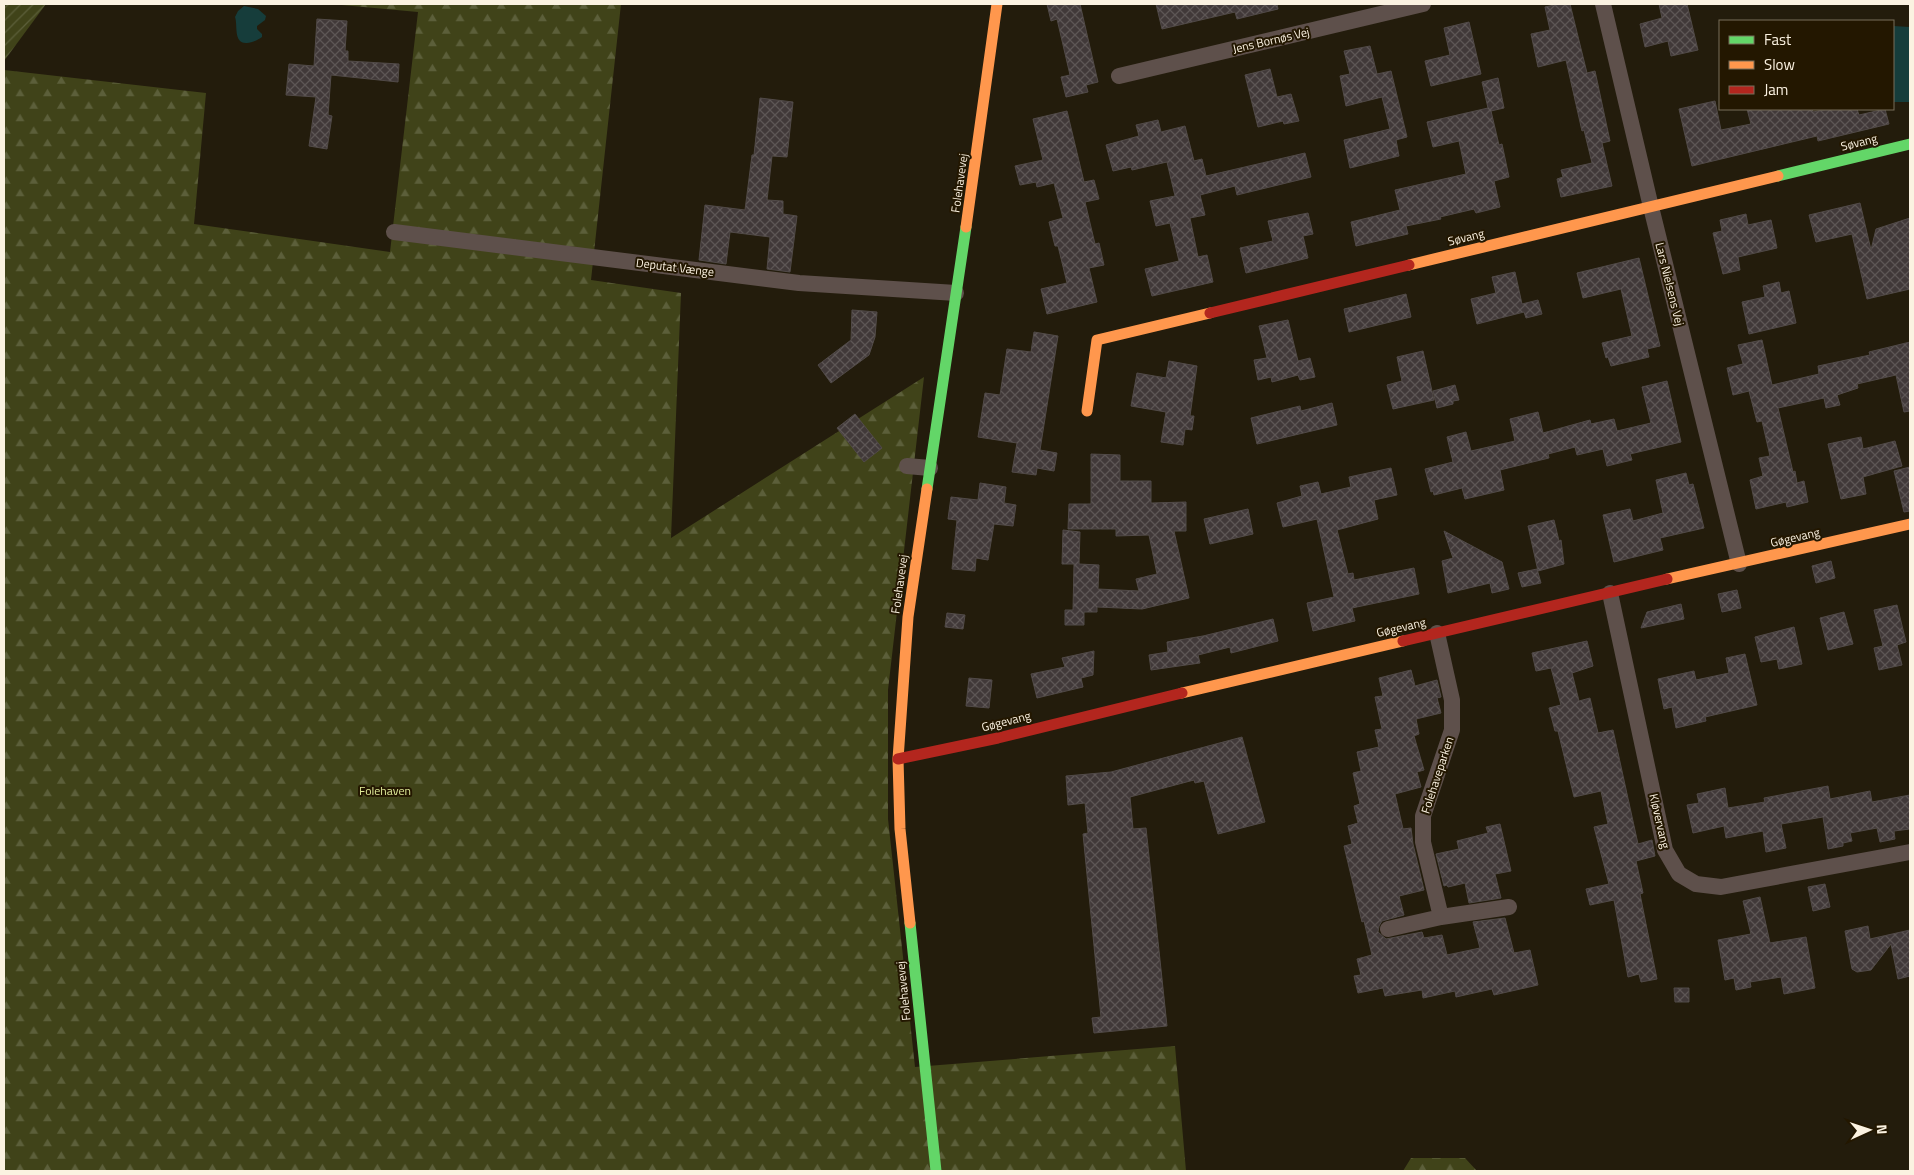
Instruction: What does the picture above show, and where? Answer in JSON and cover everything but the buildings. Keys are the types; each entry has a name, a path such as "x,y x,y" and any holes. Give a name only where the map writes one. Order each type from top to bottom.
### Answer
{"street":[{"name":"Folehavevej","path":"936,1171 900,829 898,759 908,617 997,4"},
{"name":"Jens Bornøs Vej","path":"1119,76 1423,4"},
{"name":"Lars Nielsens Vej","path":"1603,4 1650,207 1739,564"},
{"name":"Søvang","path":"1087,411 1097,340 1910,144"},
{"name":"Deputat Vænge","path":"394,232 799,283 956,293"},
{"path":"907,466 930,468"},
{"name":"Gøgevang","path":"898,759 998,738 1111,709 1910,524"},
{"name":"Kløvervang","path":"1610,593 1665,850 1679,874 1696,884 1721,887 1910,852"},
{"name":"Folehaveparken","path":"1437,633 1452,700 1452,730 1423,816 1423,842 1441,917"},
{"path":"1388,929 1441,917 1509,907"}],"green space":[{"path":"4,4 46,4 4,61"},
{"name":"Folehaven","path":"331,4 621,4 591,280 681,293 671,538 924,377 888,690 888,819 915,1067 1175,1046 1186,1171 4,1171 4,70 206,93 194,224 390,252 418,12"},
{"path":"1411,1158 1465,1158 1477,1171 1403,1171"}],"water":[{"path":"244,6 258,9 266,16 265,20 257,26 262,37 249,43 240,40 237,33 235,17"},
{"path":"1894,26 1910,27 1910,102 1894,102"}],"traffic: fast":[{"path":"1778,176 1910,144"},
{"path":"927,489 966,227"},
{"path":"910,923 936,1171"}],"traffic: slow":[{"path":"966,227 997,4"},
{"path":"1409,265 1778,176"},
{"path":"1087,411 1097,340 1210,313"},
{"path":"910,923 900,829 898,759 908,617 927,489"},
{"path":"1667,579 1910,524"},
{"path":"1182,693 1403,641"}],"traffic: jam":[{"path":"1210,313 1409,265"},
{"path":"1403,641 1667,579"},
{"path":"898,759 998,738 1182,693"}]}
